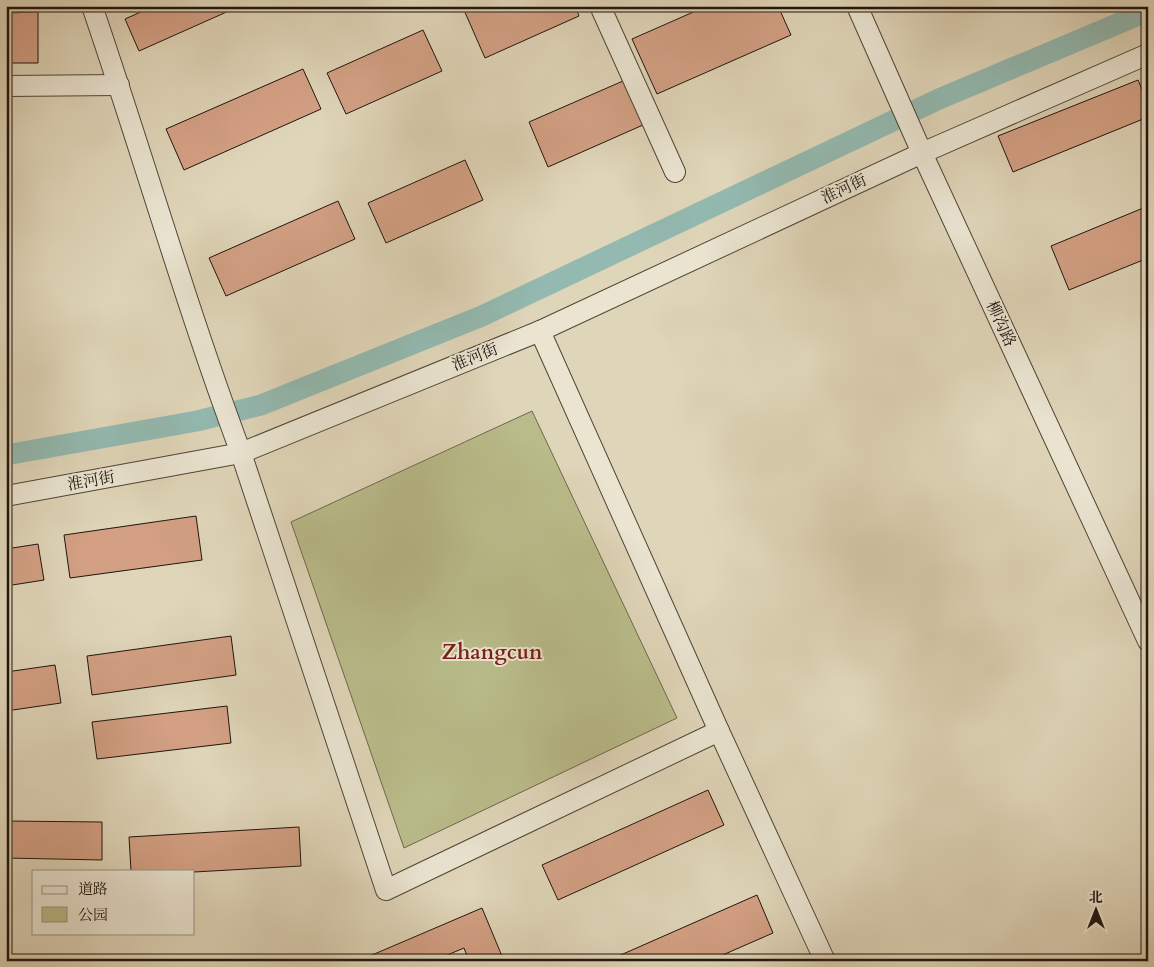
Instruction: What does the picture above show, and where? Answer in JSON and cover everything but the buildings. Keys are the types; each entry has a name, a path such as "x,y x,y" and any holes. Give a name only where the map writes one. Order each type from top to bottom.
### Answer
{"street":[{"path":"92,6 219,394 241,453 386,890 719,731"},
{"path":"600,6 675,172"},
{"name":"柳沟路","path":"857,6 922,153 1148,641"},
{"name":"淮河街","path":"6,496 241,453 540,331 922,153 1148,54"},
{"path":"6,86 119,85"},
{"path":"540,331 719,731 825,961"}],"green space":[{"path":"532,411 677,718 404,848 291,522"}],"waterway":[{"path":"6,455 197,421 261,405 482,316 939,99 1148,11"}],"district":[{"name":"Zhangcun","path":"492,652"}]}
